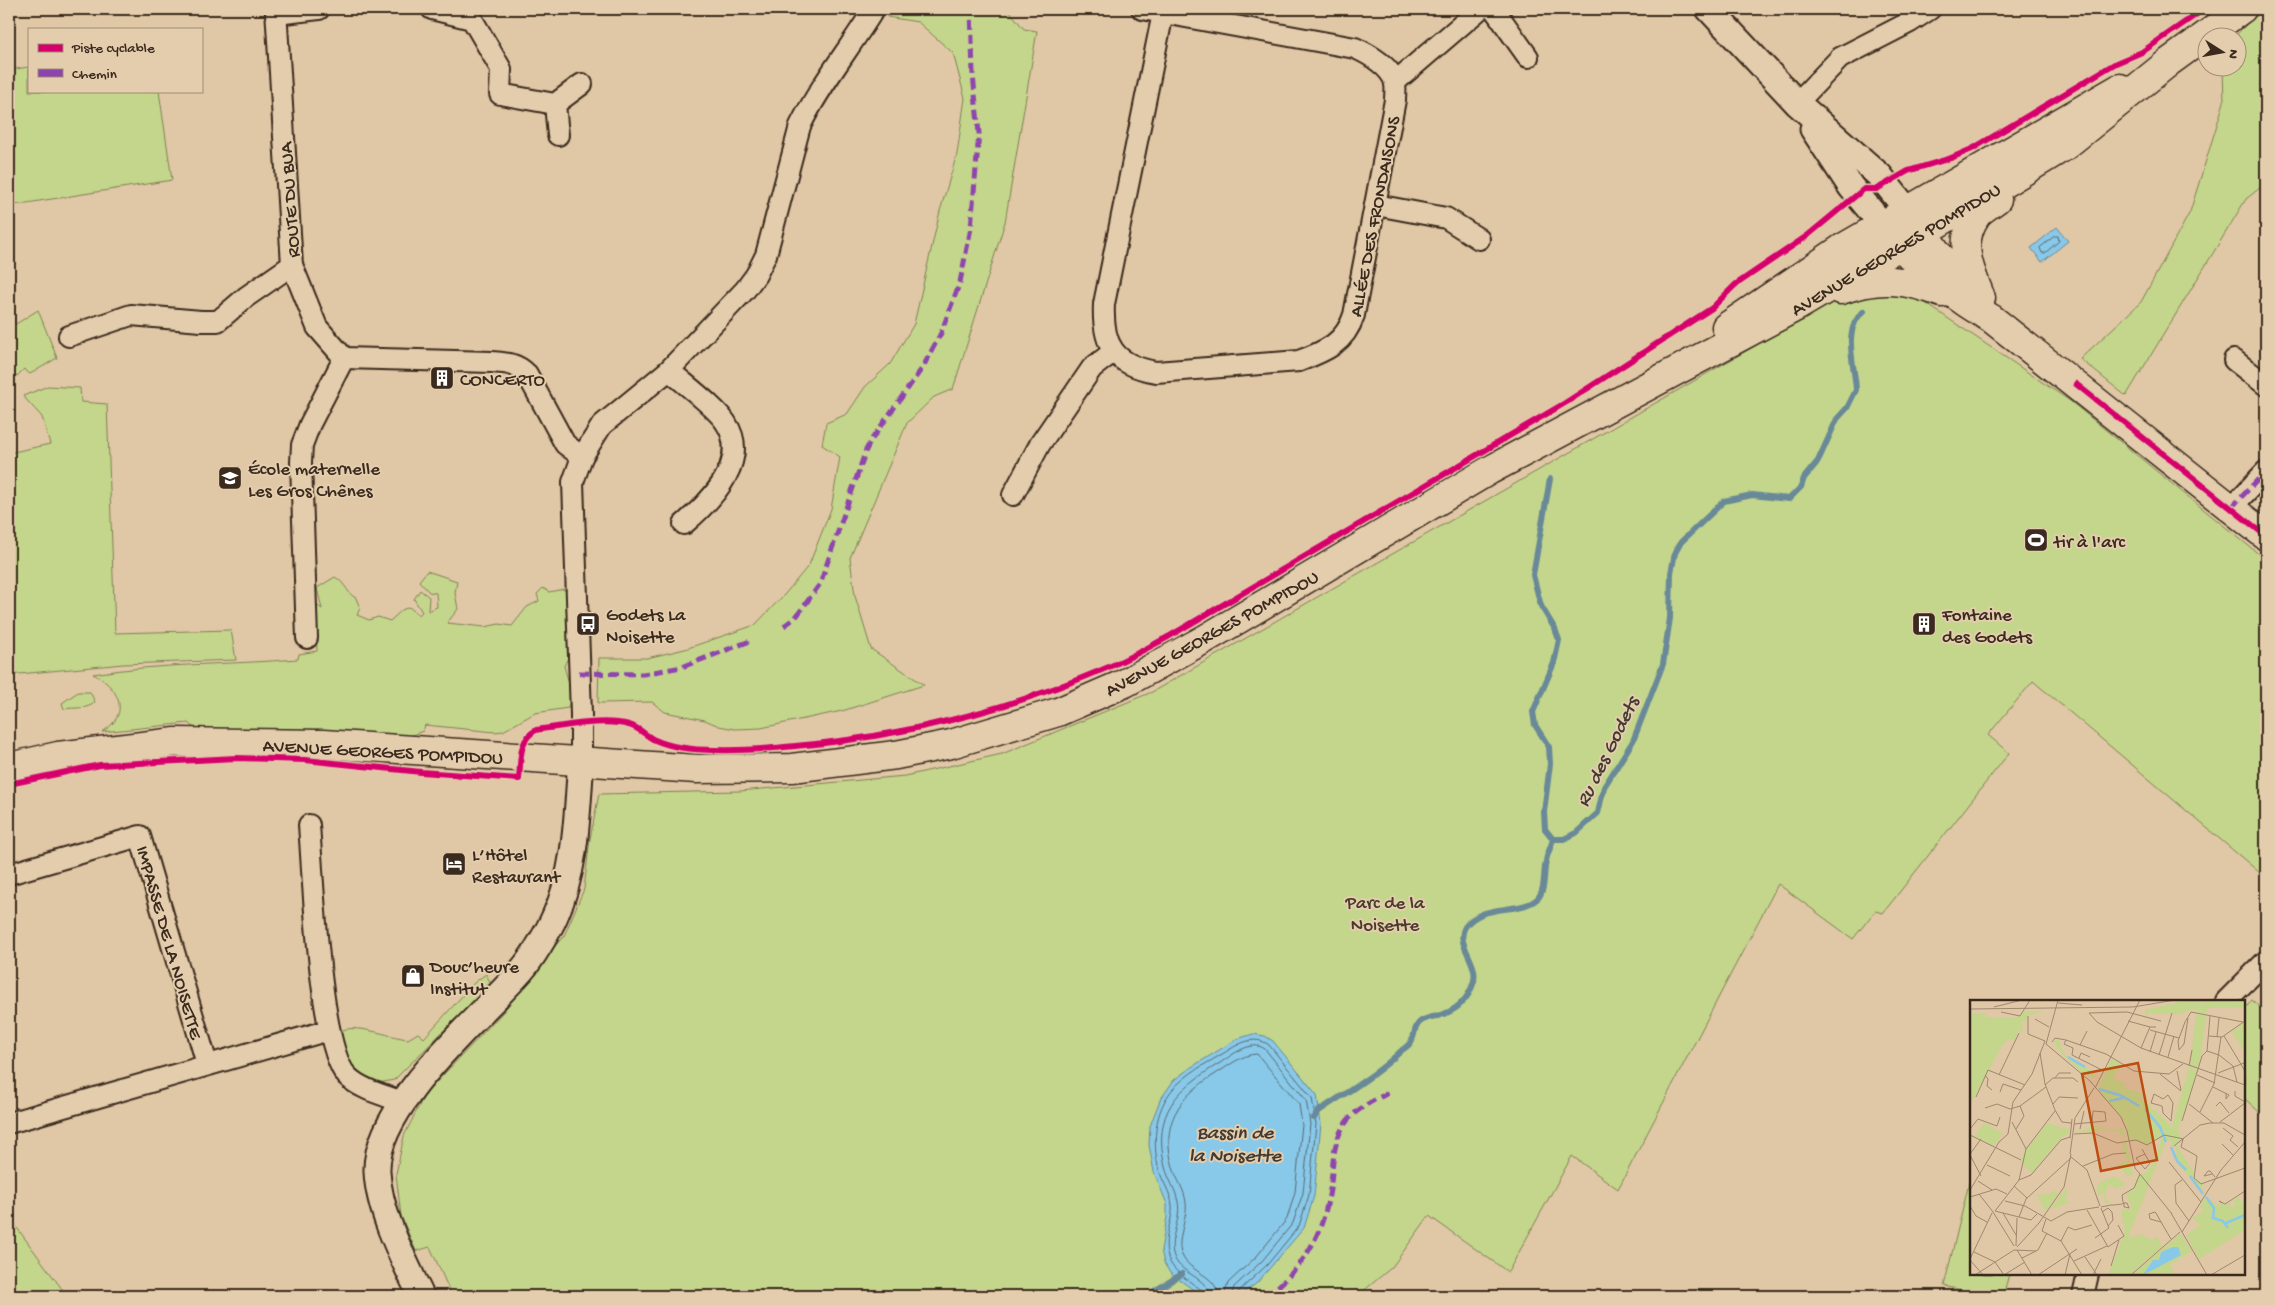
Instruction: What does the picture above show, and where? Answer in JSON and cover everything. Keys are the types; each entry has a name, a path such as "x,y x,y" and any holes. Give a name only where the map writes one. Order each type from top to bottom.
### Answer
{"main road":[{"name":"AVENUE GEORGES POMPIDOU","path":"9,767 58,756 176,742 323,744 521,759 581,760 633,766 697,769 792,768 896,755 950,744 1058,712 1125,684 1205,639 1490,470 1798,306 1923,232 2066,146 2169,62 2242,9"},
{"name":"AVENUE GEORGES POMPIDOU","path":"1604,408 1842,249 2091,103 2169,62"},
{"path":"1978,306 1966,261 1969,232 1976,215 2066,146"},
{"path":"1907,210 1978,306"},
{"path":"1900,245 1920,268 1978,306 2266,536"},
{"path":"1798,306 1860,283 1881,280 1903,281 1978,306"}],"street":[{"path":"276,12 319,9"},
{"path":"432,9 472,19 500,69 500,94 555,104 582,84"},
{"path":"421,1296 381,1199 377,1172 378,1151 386,1129 402,1102 523,969 555,916 570,871 581,760 573,482 582,457 602,425 669,370 745,290 756,275 766,255 800,126 807,111 874,9"},
{"path":"1142,9 1355,48 1370,54 1382,65 1395,82 1480,9"},
{"path":"1494,9 1528,57"},
{"path":"1709,9 1797,103 1880,176 1907,210"},
{"path":"1797,103 1840,58 1910,22 1930,9"},
{"name":"ROUTE DU BUA","path":"276,12 292,265 317,327 344,358"},
{"path":"1014,495 1040,444 1082,382 1092,368 1113,352 1106,338 1103,323 1104,304 1163,13"},
{"name":"ALLÉE DES FRONDAISONS","path":"1113,352 1135,367 1156,372 1299,360 1331,347 1344,337 1354,315 1376,205 1395,100 1395,82"},
{"path":"1797,103 1851,187 1900,245"},
{"path":"555,104 558,135"},
{"path":"1376,205 1446,218 1479,239"},
{"path":"69,336 131,315 218,321 246,297 292,265"},
{"path":"307,638 302,445 344,358 492,362 519,366 527,374 565,444 582,457"},
{"path":"2234,360 2266,385"},
{"path":"669,370 725,421 732,434 733,452 727,477 708,503 684,524"},
{"path":"2231,508 2266,470"},
{"path":"310,825 317,929 329,1030 336,1059 347,1076 362,1087 402,1102"},
{"name":"IMPASSE DE LA NOISETTE","path":"9,874 140,836 207,1064"},
{"path":"2227,1000 2266,961"},
{"name":"IMPASSE DE LA NOISETTE","path":"9,1123 329,1030"},
{"path":"2083,1296 2088,1275"}],"green space":[{"path":"891,9 1011,9 1011,13 1024,29 1037,31 1005,222 953,389 934,397 907,423 850,558 855,596 871,649 924,685 842,711 761,728 735,729 719,726 705,720 665,712 652,702 598,703 599,658 647,658 685,649 755,625 785,594 809,565 831,509 840,457 822,445 826,423 847,414 865,387 890,364 914,324 940,211 957,154 965,98 953,53 918,22 887,17"},
{"path":"2266,9 2266,183 2246,199 2126,396 2080,359 2141,302 2190,212 2224,102 2223,78 2248,78 2248,28 2243,28"},
{"path":"28,67 28,92 159,92 172,180 14,205 11,181 9,181 9,70"},
{"name":"Parc de la Noisette","path":"1856,288 1912,294 2070,401 2266,560 2266,878 2033,681 1988,735 2009,753 1883,913 1875,911 1853,939 1778,884 1618,1189 1572,1156 1508,1272 1429,1216 1392,1267 1361,1293 1365,1296 452,1296 430,1247 416,1251 401,1216 396,1174 404,1136 425,1094 504,1011 540,963 564,936 584,889 590,839 599,794 740,791 905,776 1002,754 1152,692"},
{"path":"9,310 16,324 38,310 57,358 30,374 24,369 17,376 9,368 12,361 9,357"},
{"path":"48,386 80,388 81,402 107,404 115,633 231,630 236,660 123,664 9,675 9,453 50,444 42,417 23,396"},
{"path":"427,571 457,581 455,593 458,609 447,623 485,627 499,624 512,626 527,607 539,601 537,594 543,588 549,592 564,589 570,600 568,631 572,639 572,649 564,666 572,694 568,708 535,713 503,731 495,732 425,725 423,731 409,736 197,730 188,723 102,732 117,717 118,701 110,686 93,674 169,666 298,659 299,654 317,651 315,604 322,609 317,588 335,577 356,598 360,608 357,615 369,620 378,617 390,621 402,610 409,607 419,615 422,612 414,599 420,590 429,597 428,611 437,607 436,593 429,592 419,581"},
{"path":"78,692 90,692 95,702 85,707 64,709 62,703"},
{"path":"486,974 491,984 394,1080 378,1083 365,1077 345,1057 338,1032 345,1029 362,1029 408,1039 418,1033 424,1038 475,982"},
{"path":"2252,1000 2266,1013 2266,1118 2245,1099 2245,1009"},
{"path":"1970,1179 1970,1275 2009,1275 2003,1296 1988,1296 1944,1286"},
{"path":"9,1217 65,1293 69,1296 9,1296"}],"water":[{"path":"2057,227 2068,241 2042,262 2031,248"},
{"name":"Bassin de la Noisette","path":"1253,1034 1265,1036 1273,1041 1317,1095 1321,1124 1314,1196 1304,1228 1257,1283 1239,1296 1202,1296 1170,1273 1164,1263 1161,1250 1167,1217 1167,1204 1154,1172 1149,1145 1150,1126 1160,1100 1174,1080 1237,1039"}],"waterway":[{"name":"Ru des Godets","path":"1314,1118 1319,1111 1373,1075 1408,1045 1422,1020 1447,1013 1465,999 1471,989 1475,976 1463,940 1465,927 1472,919 1481,914 1522,906 1538,898 1541,894 1545,865 1553,839 1564,839 1576,833 1598,813 1604,787 1633,741 1663,664 1670,618 1671,573 1675,553 1681,542 1724,501 1752,495 1789,499 1801,487 1804,478 1818,461 1837,419 1847,408 1856,390 1851,337 1853,327 1864,311"},
{"path":"1550,479 1533,575 1541,606 1555,629 1559,640 1554,663 1533,712 1535,725 1549,747 1550,764 1544,812 1545,829 1553,839"},
{"name":"Ru des Godets","path":"1146,1296 1182,1274"}],"marked path":[{"path":"784,626 796,617 820,584 866,450 923,367 941,333 960,282 971,228 979,133 973,75 971,9"},
{"path":"2231,508 2266,471"},
{"path":"579,673 643,674 682,667 750,641"},
{"path":"1266,1296 1292,1273 1311,1247 1318,1233 1328,1201 1335,1147 1343,1127 1357,1111 1388,1093"}],"cycle path":[{"path":"9,784 100,765 236,758 305,760 421,772 519,779 523,745 530,734 536,730 583,723 608,722 633,726 662,743 684,748 700,750 769,748 860,738 931,725 1001,706 1070,683 1136,654 1168,637 1565,403 1712,308 1735,285 1807,236 1864,189 1877,189 1908,171 1951,158 1972,149 2116,63 2142,52 2204,9"},
{"path":"2076,384 2266,536"}],"place":[{"name":"CONCERTO","path":"442,378"},
{"name":"École maternelle Les Gros Chênes","path":"230,478"},
{"name":"tir à l'arc","path":"2036,540"},
{"name":"Godets La Noisette","path":"588,624"},
{"name":"Fontaine des Godets","path":"1924,624"},
{"name":"L’Hôtel Restaurant","path":"454,864"},
{"name":"Douc’heure Institut","path":"413,976"}]}
